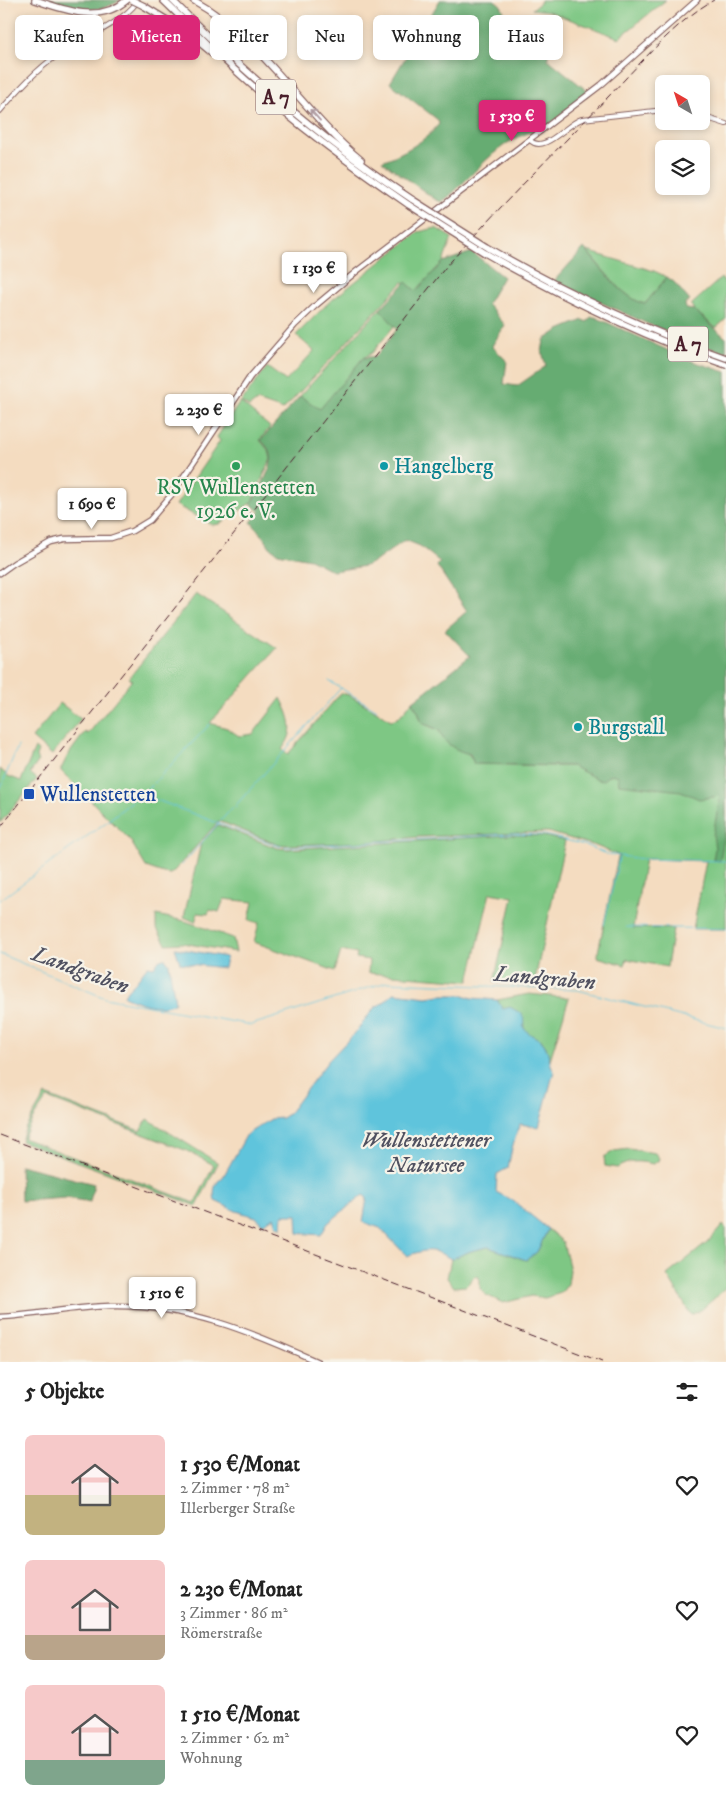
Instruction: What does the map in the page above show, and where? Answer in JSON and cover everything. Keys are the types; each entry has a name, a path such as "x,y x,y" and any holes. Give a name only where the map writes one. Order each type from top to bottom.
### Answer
{"highway":[{"path":"35,0 86,14 98,14 111,10 127,0"},
{"path":"132,0 188,33 229,67 234,69"},
{"name":"A 7","path":"163,0 234,69 334,152 411,202 486,250 640,328 726,365"},
{"name":"A 7","path":"172,0 281,102 411,202"},
{"path":"193,0 217,15 249,43 336,138 389,184"},
{"name":"A 7","path":"650,332 726,358"}],"main road":[{"path":"0,573 14,563 57,540 111,538 126,534 150,520 168,500 262,362 295,325 357,271 601,85 697,0"},
{"path":"0,1317 111,1306 155,1308 229,1324 318,1362"}],"street":[{"path":"0,111 44,65 118,18 138,0"},
{"path":"530,140 536,144 544,144 570,124 582,119 655,111"},
{"path":"710,119 726,124"}],"green space":[{"path":"47,0 121,0 102,8 84,9"},
{"path":"440,0 494,0 502,7 504,15 489,15 489,60 549,60 590,93 548,126 542,125 502,147 442,202 436,200 382,161 413,146 439,124 438,120 390,83 404,60 479,60 479,15 431,15"},
{"path":"541,0 666,0 619,38 563,17 563,15 532,9"},
{"path":"436,228 452,238 443,262 416,291 403,282 283,410 257,401 249,407 241,402 267,367 286,381 314,351 296,335 327,304 418,232"},
{"path":"584,248 620,289 637,301 645,304 667,277 674,282 690,301 685,304 686,309 694,310 726,338 726,354 648,324 554,281"},
{"path":"587,251 654,271 667,277 645,304 621,290"},
{"path":"472,252 503,277 487,304 505,325 492,346 507,361 504,384 517,386 546,366 542,352 544,340 559,330 583,320 587,322 591,317 595,317 689,360 726,372 726,826 720,861 713,860 715,848 713,835 720,796 699,799 681,791 619,784 618,776 612,774 601,781 572,766 474,764 470,754 451,746 439,730 422,723 418,711 412,702 470,656 445,630 467,611 437,566 440,562 420,546 405,540 376,561 365,566 333,571 310,559 278,553 270,547 251,522 260,512 251,504 271,462 270,452 261,440 300,396 320,409 363,358 376,356 397,329 380,309 406,282 416,291 443,262"},
{"path":"721,278 726,284 726,319 716,328 694,310 691,305"},
{"path":"380,309 395,325 372,353 363,358 320,410 300,396"},
{"name":"RSV Wullenstetten 1926 e. V.","path":"240,402 270,427 260,440 269,451 271,459 251,503 219,524 212,525 176,505 220,441 217,437"},
{"path":"196,594 277,648 210,723 227,728 239,736 253,734 281,698 289,717 291,730 287,742 282,749 288,754 341,693 349,695 391,720 398,718 412,702 418,711 422,723 459,744 475,764 726,766 726,929 693,929 706,861 645,859 633,928 673,929 667,967 627,959 625,965 597,957 618,857 620,856 596,846 548,832 279,845 219,821 170,874 146,867 130,840 61,769 68,755 85,732 88,734 132,680 129,678"},
{"path":"60,703 81,719 52,755 32,738"},
{"path":"35,748 38,751 36,757 38,762 30,773 37,779 0,823 0,769 8,776 21,781"},
{"path":"218,825 277,848 287,849 511,835 543,836 565,841 534,984 494,982 513,897 490,893 469,981 368,973 369,960 356,958 357,954 341,951 335,971 254,942 259,923 249,920 253,902 224,899 219,912 210,910 208,914 198,913 195,922 184,917 201,843"},
{"path":"156,915 185,921 233,938 236,952 182,943 166,944 156,927"},
{"path":"529,994 569,998 549,1063 546,1047 541,1040 528,1034 523,1026 503,1009 497,1000"},
{"path":"45,1095 140,1131 148,1119 218,1163 197,1206 21,1141 26,1127","holes":["47,1098 185,1150 214,1165 195,1203 25,1139 24,1137 32,1120"]},
{"path":"629,1149 655,1153 659,1158 658,1161 653,1164 630,1162 617,1168 605,1166 604,1157 614,1151"},
{"path":"20,1165 94,1184 90,1202 66,1198 21,1201"},
{"path":"723,1225 726,1229 726,1288 701,1310 691,1315 667,1275 707,1243"},
{"path":"548,1229 563,1242 570,1270 568,1284 561,1293 545,1298 531,1296 503,1303 486,1295 480,1289 478,1276 474,1277 466,1286 454,1287 447,1278 451,1259 488,1247 526,1260 537,1252"}],"water":[{"path":"175,948 226,957 224,968 180,963"},
{"path":"166,959 169,964 175,1002 170,1005 157,1006 124,996 148,966 154,967 158,961"},
{"name":"Wullenstettener Natursee","path":"394,993 427,997 464,995 472,998 497,1000 503,1009 510,1007 522,1014 525,1023 523,1027 542,1041 546,1047 554,1071 539,1127 520,1124 508,1168 497,1174 496,1192 512,1200 548,1229 537,1252 526,1260 488,1247 451,1259 434,1251 419,1252 407,1256 380,1228 363,1222 367,1198 363,1195 328,1223 321,1235 298,1233 297,1215 283,1215 282,1228 277,1225 274,1217 262,1224 256,1217 236,1211 215,1201 214,1191 216,1185 223,1177 247,1134 271,1119 282,1118 288,1114 328,1061 354,1034 375,1007 383,1003"}],"waterway":[{"path":"329,681 377,710"},
{"path":"182,865 341,688"},
{"path":"0,900 105,823 151,786 210,724"},
{"path":"0,789 18,746"},
{"path":"141,794 278,846 288,847 511,834 544,835"},
{"path":"545,835 585,845 606,854 642,859"},
{"path":"604,925 619,858"},
{"path":"642,859 726,861"},
{"path":"626,927 726,929"},
{"name":"Landgraben","path":"0,954 105,998 251,1025 356,992"},
{"name":"Landgraben","path":"358,991 387,982 578,990 726,1028"}],"railway":[{"path":"0,828 445,268 658,44 686,19 714,0"},
{"path":"0,1135 602,1362"}],"place":[{"name":"RSV Wullenstetten 1926 e. V.","path":"236,466"},
{"name":"Hangelberg","path":"384,466"},
{"name":"Burgstall","path":"578,727"},
{"name":"Wullenstetten","path":"29,794"}]}
